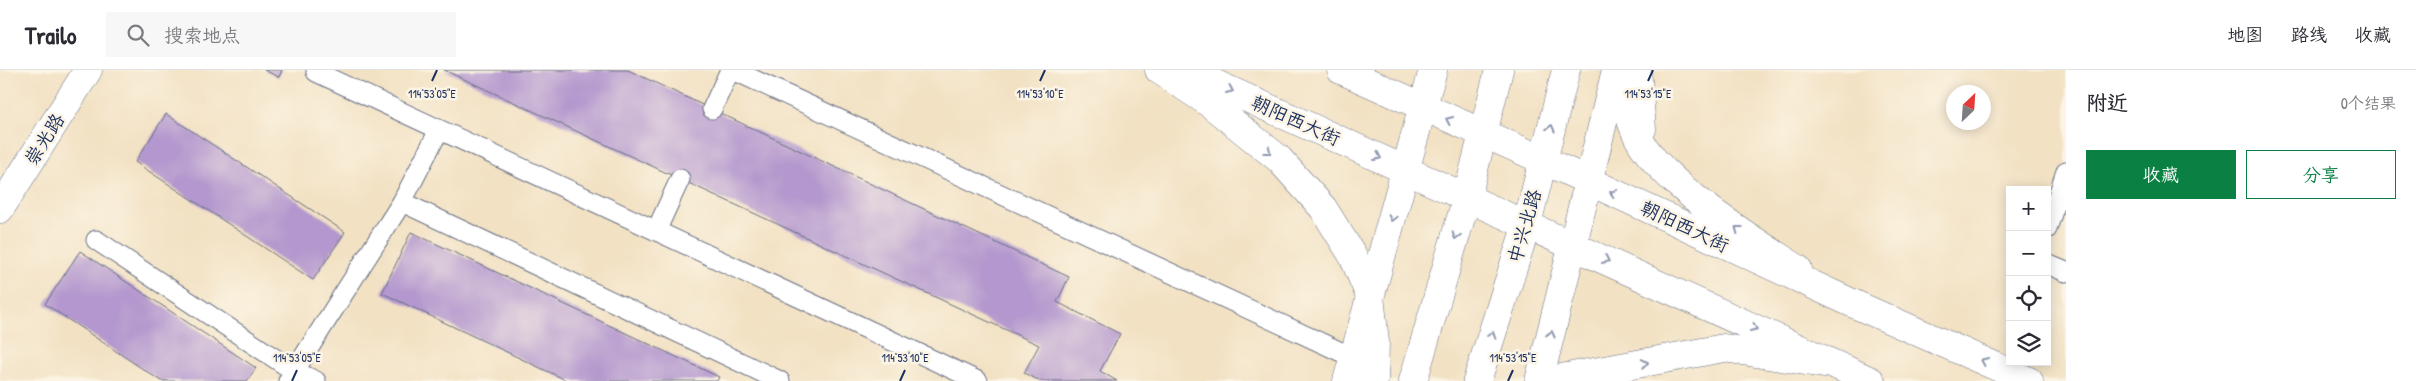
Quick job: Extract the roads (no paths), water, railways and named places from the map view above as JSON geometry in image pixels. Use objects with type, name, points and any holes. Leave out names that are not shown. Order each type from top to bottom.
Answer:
[{"type":"main road","name":"崇光路","points":[[0,209],[88,70]]},
{"type":"main road","points":[[1159,70],[1209,103],[1279,159],[1323,208],[1353,256],[1370,296],[1375,342],[1374,381]]},
{"type":"main road","name":"朝阳西大街","points":[[1186,70],[1573,244],[1871,381]]},
{"type":"main road","name":"朝阳西大街","points":[[1341,70],[1482,135],[1542,160],[1852,303],[2029,381]]},
{"type":"main road","points":[[1351,369],[1433,70]]},
{"type":"main road","points":[[1413,381],[1467,197],[1499,70]]},
{"type":"main road","name":"中兴北路","points":[[1477,381],[1527,224],[1566,70]]},
{"type":"main road","points":[[1617,70],[1639,139],[1675,181],[1747,236],[1852,303]]},
{"type":"main road","points":[[1539,381],[1617,70]]},
{"type":"main road","points":[[1637,70],[1642,130],[1647,150]]},
{"type":"main road","points":[[1545,381],[1724,348],[1840,367]]},
{"type":"lane","points":[[712,109],[732,70],[1351,369]]},
{"type":"lane","points":[[316,72],[978,381]]},
{"type":"lane","points":[[291,376],[402,202],[439,130]]},
{"type":"lane","points":[[2051,217],[2066,171]]},
{"type":"lane","points":[[656,231],[680,179]]},
{"type":"lane","points":[[402,202],[760,376],[780,381]]},
{"type":"lane","points":[[96,240],[291,376],[316,381]]},
{"type":"lane","points":[[2051,266],[2066,272]]}]
